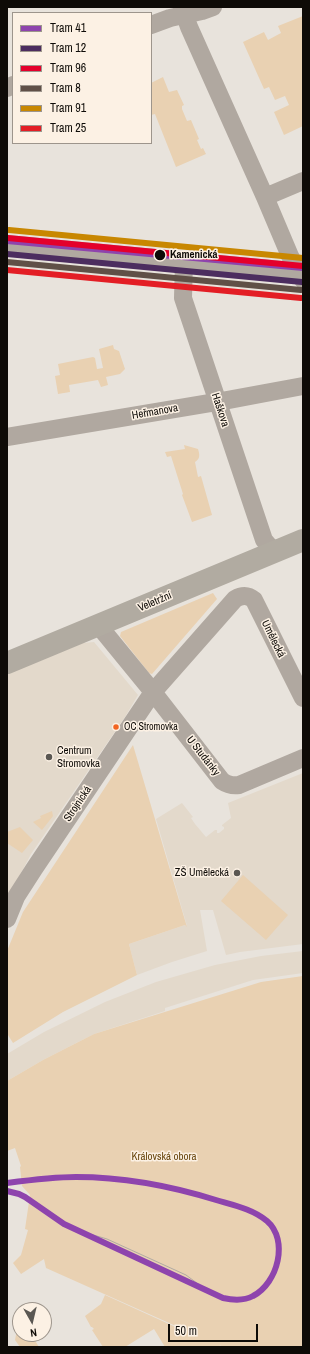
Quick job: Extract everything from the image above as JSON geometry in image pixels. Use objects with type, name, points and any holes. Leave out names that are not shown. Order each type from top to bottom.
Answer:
[{"type":"main road","name":"Veletržní","points":[[7,663],[303,540]]},
{"type":"street","points":[[152,25],[183,11],[202,11],[213,7]]},
{"type":"street","points":[[183,11],[290,256],[302,274]]},
{"type":"street","points":[[265,197],[303,181]]},
{"type":"street","points":[[7,244],[184,260],[302,274]]},
{"type":"street","name":"Haškova","points":[[184,260],[183,298],[217,402],[264,540],[270,547],[279,550]]},
{"type":"street","name":"Heřmanova","points":[[7,437],[303,386]]},
{"type":"street","name":"Umělecká","points":[[233,601],[243,596],[247,596],[254,600],[303,698]]},
{"type":"street","name":"Strojnická","points":[[7,918],[16,897],[153,692],[233,601]]},
{"type":"street","name":"U Studánky","points":[[99,626],[153,692],[222,781],[226,784],[239,785],[303,758]]},
{"type":"shaded area","name":"Centrum Stromovka","points":[[94,642],[138,695],[125,717],[31,854],[7,900],[7,674],[83,643]]},
{"type":"shaded area","name":"ZŠ Umělecká","points":[[303,773],[303,944],[226,955],[213,910],[200,910],[207,951],[137,975],[129,944],[185,925],[187,926],[156,819],[182,803],[193,817],[191,818],[195,824],[206,837],[215,830],[219,833],[224,829],[222,825],[231,818],[228,803]]},
{"type":"shaded area","points":[[303,951],[303,973],[253,980],[165,1008],[165,1011],[94,1034],[43,1060],[7,1081],[7,1054],[44,1032],[105,1002],[156,982],[215,965],[261,956]]},
{"type":"green space","points":[[303,16],[303,126],[284,135],[274,112],[289,105],[285,96],[275,100],[269,87],[264,89],[243,42],[264,32],[268,40],[281,33],[278,26]]},
{"type":"green space","points":[[163,77],[169,92],[177,90],[184,105],[182,106],[182,109],[187,121],[191,120],[199,139],[197,140],[201,149],[203,148],[206,154],[176,167],[155,114],[152,115],[152,82]]},
{"type":"green space","points":[[113,345],[114,349],[119,351],[125,369],[120,374],[106,377],[108,385],[101,387],[98,380],[69,385],[70,392],[58,394],[55,376],[60,375],[58,364],[93,357],[95,358],[97,369],[103,368],[99,349]]},
{"type":"green space","points":[[184,445],[198,449],[199,457],[195,462],[198,477],[201,476],[212,515],[192,522],[182,495],[183,494],[171,456],[167,457],[165,452],[185,449]]},
{"type":"green space","points":[[213,593],[217,599],[152,674],[149,673],[120,636],[121,632]]},
{"type":"green space","points":[[133,745],[187,927],[185,925],[129,944],[137,975],[63,1012],[13,1043],[7,1035],[7,951],[23,912]]},
{"type":"green space","points":[[52,811],[53,816],[42,830],[33,822],[41,818],[40,816]]},
{"type":"green space","points":[[20,827],[33,840],[22,853],[7,843],[7,832]]},
{"type":"green space","points":[[243,875],[288,915],[266,940],[221,901]]},
{"type":"green space","name":"Královská obora","points":[[303,976],[303,1347],[224,1347],[219,1345],[222,1347],[165,1347],[154,1329],[125,1347],[103,1347],[92,1330],[94,1329],[91,1327],[85,1316],[101,1304],[105,1295],[187,1331],[46,1268],[44,1259],[21,1274],[13,1263],[21,1255],[28,1230],[25,1229],[30,1195],[22,1186],[21,1166],[15,1148],[7,1151],[7,1081],[43,1060],[94,1034],[261,982]]},
{"type":"green space","points":[[16,1342],[36,1342],[39,1347],[20,1347]]},
{"type":"tram line","name":"91","points":[[9,230],[303,258]]},
{"type":"tram line","name":"96","points":[[8,238],[303,266]]},
{"type":"tram line","name":"41","points":[[7,241],[303,268]]},
{"type":"tram line","name":"12","points":[[7,254],[302,282]]},
{"type":"tram line","name":"8","points":[[7,262],[301,290]]},
{"type":"tram line","name":"25","points":[[7,270],[301,298]]},
{"type":"tram line","name":"41","points":[[7,1183],[59,1178],[94,1177],[147,1183],[199,1195],[243,1208],[256,1213],[267,1221],[274,1229],[278,1239],[278,1261],[274,1272],[262,1290],[246,1299],[238,1300],[223,1298],[64,1224],[25,1197],[7,1191]]},
{"type":"tram line","points":[[73,1229],[107,1239],[186,1275],[209,1292]]},
{"type":"place","name":"Kamenická","points":[[160,255]]},
{"type":"place","name":"OC Stromovka","points":[[116,727]]},
{"type":"place","name":"Centrum Stromovka","points":[[49,757]]},
{"type":"place","name":"ZŠ Umělecká","points":[[237,873]]}]
